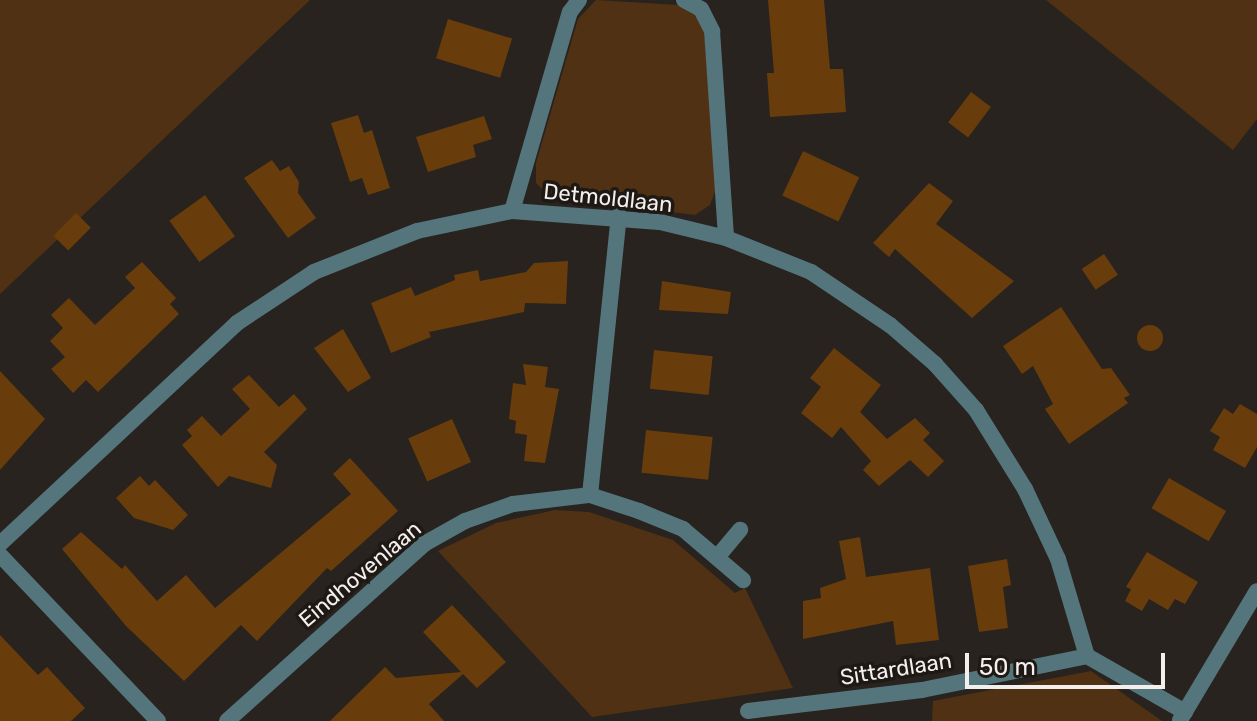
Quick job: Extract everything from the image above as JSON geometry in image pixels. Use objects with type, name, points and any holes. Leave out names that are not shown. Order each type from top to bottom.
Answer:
[{"type":"street","points":[[512,211],[570,12],[579,0]]},
{"type":"street","points":[[684,0],[701,9],[712,31],[726,238]]},
{"type":"street","name":"Detmoldlaan","points":[[0,544],[237,323],[301,281],[417,231],[512,211],[619,216],[726,238],[811,272],[890,325],[976,410],[1025,489],[1058,559],[1087,656]]},
{"type":"street","points":[[590,495],[619,216]]},
{"type":"street","name":"Eindhovenlaan","points":[[227,721],[424,544],[465,521],[513,504],[590,495],[683,529],[719,555],[743,580]]},
{"type":"street","points":[[719,555],[740,530]]},
{"type":"street","points":[[0,555],[158,721]]},
{"type":"street","points":[[1087,656],[1182,717],[1257,591]]},
{"type":"street","name":"Sittardlaan","points":[[748,711],[804,712],[1087,656]]},
{"type":"shaded area","points":[[0,0],[310,0],[0,294]]},
{"type":"shaded area","points":[[596,0],[679,5],[694,13],[704,29],[716,189],[710,205],[695,215],[550,197],[536,183],[536,163],[578,19]]},
{"type":"shaded area","points":[[1046,0],[1257,0],[1257,119],[1233,150]]},
{"type":"shaded area","points":[[555,510],[589,512],[673,540],[735,593],[745,588],[793,688],[592,717],[438,551],[496,523]]},
{"type":"shaded area","points":[[1091,671],[1162,721],[932,721],[933,701]]},
{"type":"building","points":[[768,0],[824,0],[830,69],[843,69],[846,112],[770,117],[767,73],[774,73]]},
{"type":"building","points":[[448,19],[512,39],[500,78],[436,58]]},
{"type":"building","points":[[971,92],[991,107],[968,137],[948,122]]},
{"type":"building","points":[[358,115],[364,133],[372,130],[390,188],[368,195],[362,178],[350,182],[331,123]]},
{"type":"building","points":[[484,116],[492,139],[473,145],[476,157],[428,172],[416,137]]},
{"type":"building","points":[[803,151],[859,177],[838,222],[782,195]]},
{"type":"building","points":[[272,160],[280,171],[289,166],[299,182],[298,193],[316,218],[288,238],[244,178]]},
{"type":"building","points":[[929,183],[953,201],[936,224],[1014,281],[972,318],[895,249],[889,257],[873,243]]},
{"type":"building","points":[[205,195],[235,236],[199,262],[169,221]]},
{"type":"building","points":[[76,213],[91,228],[68,250],[53,236]]},
{"type":"building","points":[[1104,254],[1118,275],[1096,290],[1082,269]]},
{"type":"building","points":[[568,261],[566,304],[525,303],[524,312],[429,332],[431,337],[391,353],[371,303],[411,287],[415,296],[455,280],[454,275],[478,270],[480,281],[526,272],[534,263]]},
{"type":"building","points":[[142,262],[176,298],[170,304],[179,314],[98,392],[86,380],[73,393],[51,369],[65,357],[50,341],[63,328],[51,315],[69,298],[95,325],[135,288],[125,277]]},
{"type":"building","points":[[662,281],[731,292],[728,314],[659,310]]},
{"type":"building","points":[[1061,307],[1102,369],[1111,368],[1130,395],[1124,398],[1128,403],[1069,444],[1045,409],[1053,404],[1033,366],[1022,374],[1003,346]]},
{"type":"building","points":[[1150,325],[1159,329],[1163,338],[1159,347],[1150,351],[1141,347],[1137,338],[1141,329]]},
{"type":"building","points":[[343,329],[371,378],[348,392],[314,348]]},
{"type":"building","points":[[834,348],[881,385],[860,412],[887,439],[915,418],[930,433],[923,440],[944,461],[928,477],[910,460],[879,486],[863,470],[871,461],[841,427],[832,438],[801,413],[821,387],[810,378]]},
{"type":"building","points":[[654,350],[713,356],[709,395],[650,389]]},
{"type":"building","points":[[523,364],[548,367],[545,387],[559,389],[545,463],[524,461],[527,435],[515,433],[516,421],[509,419],[513,383],[526,385]]},
{"type":"building","points":[[0,371],[45,419],[0,470]]},
{"type":"building","points":[[249,375],[279,407],[294,394],[307,409],[264,452],[277,465],[271,488],[229,476],[218,487],[182,445],[192,436],[187,430],[202,416],[221,436],[250,409],[232,389]]},
{"type":"building","points":[[1240,404],[1257,414],[1257,447],[1245,468],[1213,450],[1220,437],[1210,431],[1224,408],[1233,414]]},
{"type":"building","points":[[452,419],[471,462],[427,481],[408,439]]},
{"type":"building","points":[[646,430],[713,437],[708,480],[642,473]]},
{"type":"building","points":[[350,458],[398,511],[331,571],[327,568],[257,641],[241,625],[184,681],[126,626],[62,549],[81,532],[122,569],[125,565],[157,601],[186,575],[215,608],[351,494],[333,474]]},
{"type":"building","points":[[140,476],[149,486],[155,480],[188,515],[173,530],[134,518],[116,498]]},
{"type":"building","points":[[1169,478],[1226,511],[1209,541],[1152,508]]},
{"type":"building","points":[[860,537],[866,577],[930,568],[939,640],[896,645],[893,621],[803,639],[803,601],[821,598],[820,588],[846,579],[839,541]]},
{"type":"building","points":[[1147,552],[1198,582],[1185,604],[1175,599],[1168,610],[1149,599],[1142,611],[1125,601],[1131,589],[1126,587]]},
{"type":"building","points":[[1007,559],[1011,585],[1003,587],[1008,628],[979,632],[968,566]]},
{"type":"building","points":[[452,605],[506,662],[477,688],[463,674],[429,704],[444,721],[330,721],[385,667],[396,678],[461,672],[423,632]]},
{"type":"building","points":[[0,635],[38,675],[47,667],[85,708],[71,721],[0,721]]}]
